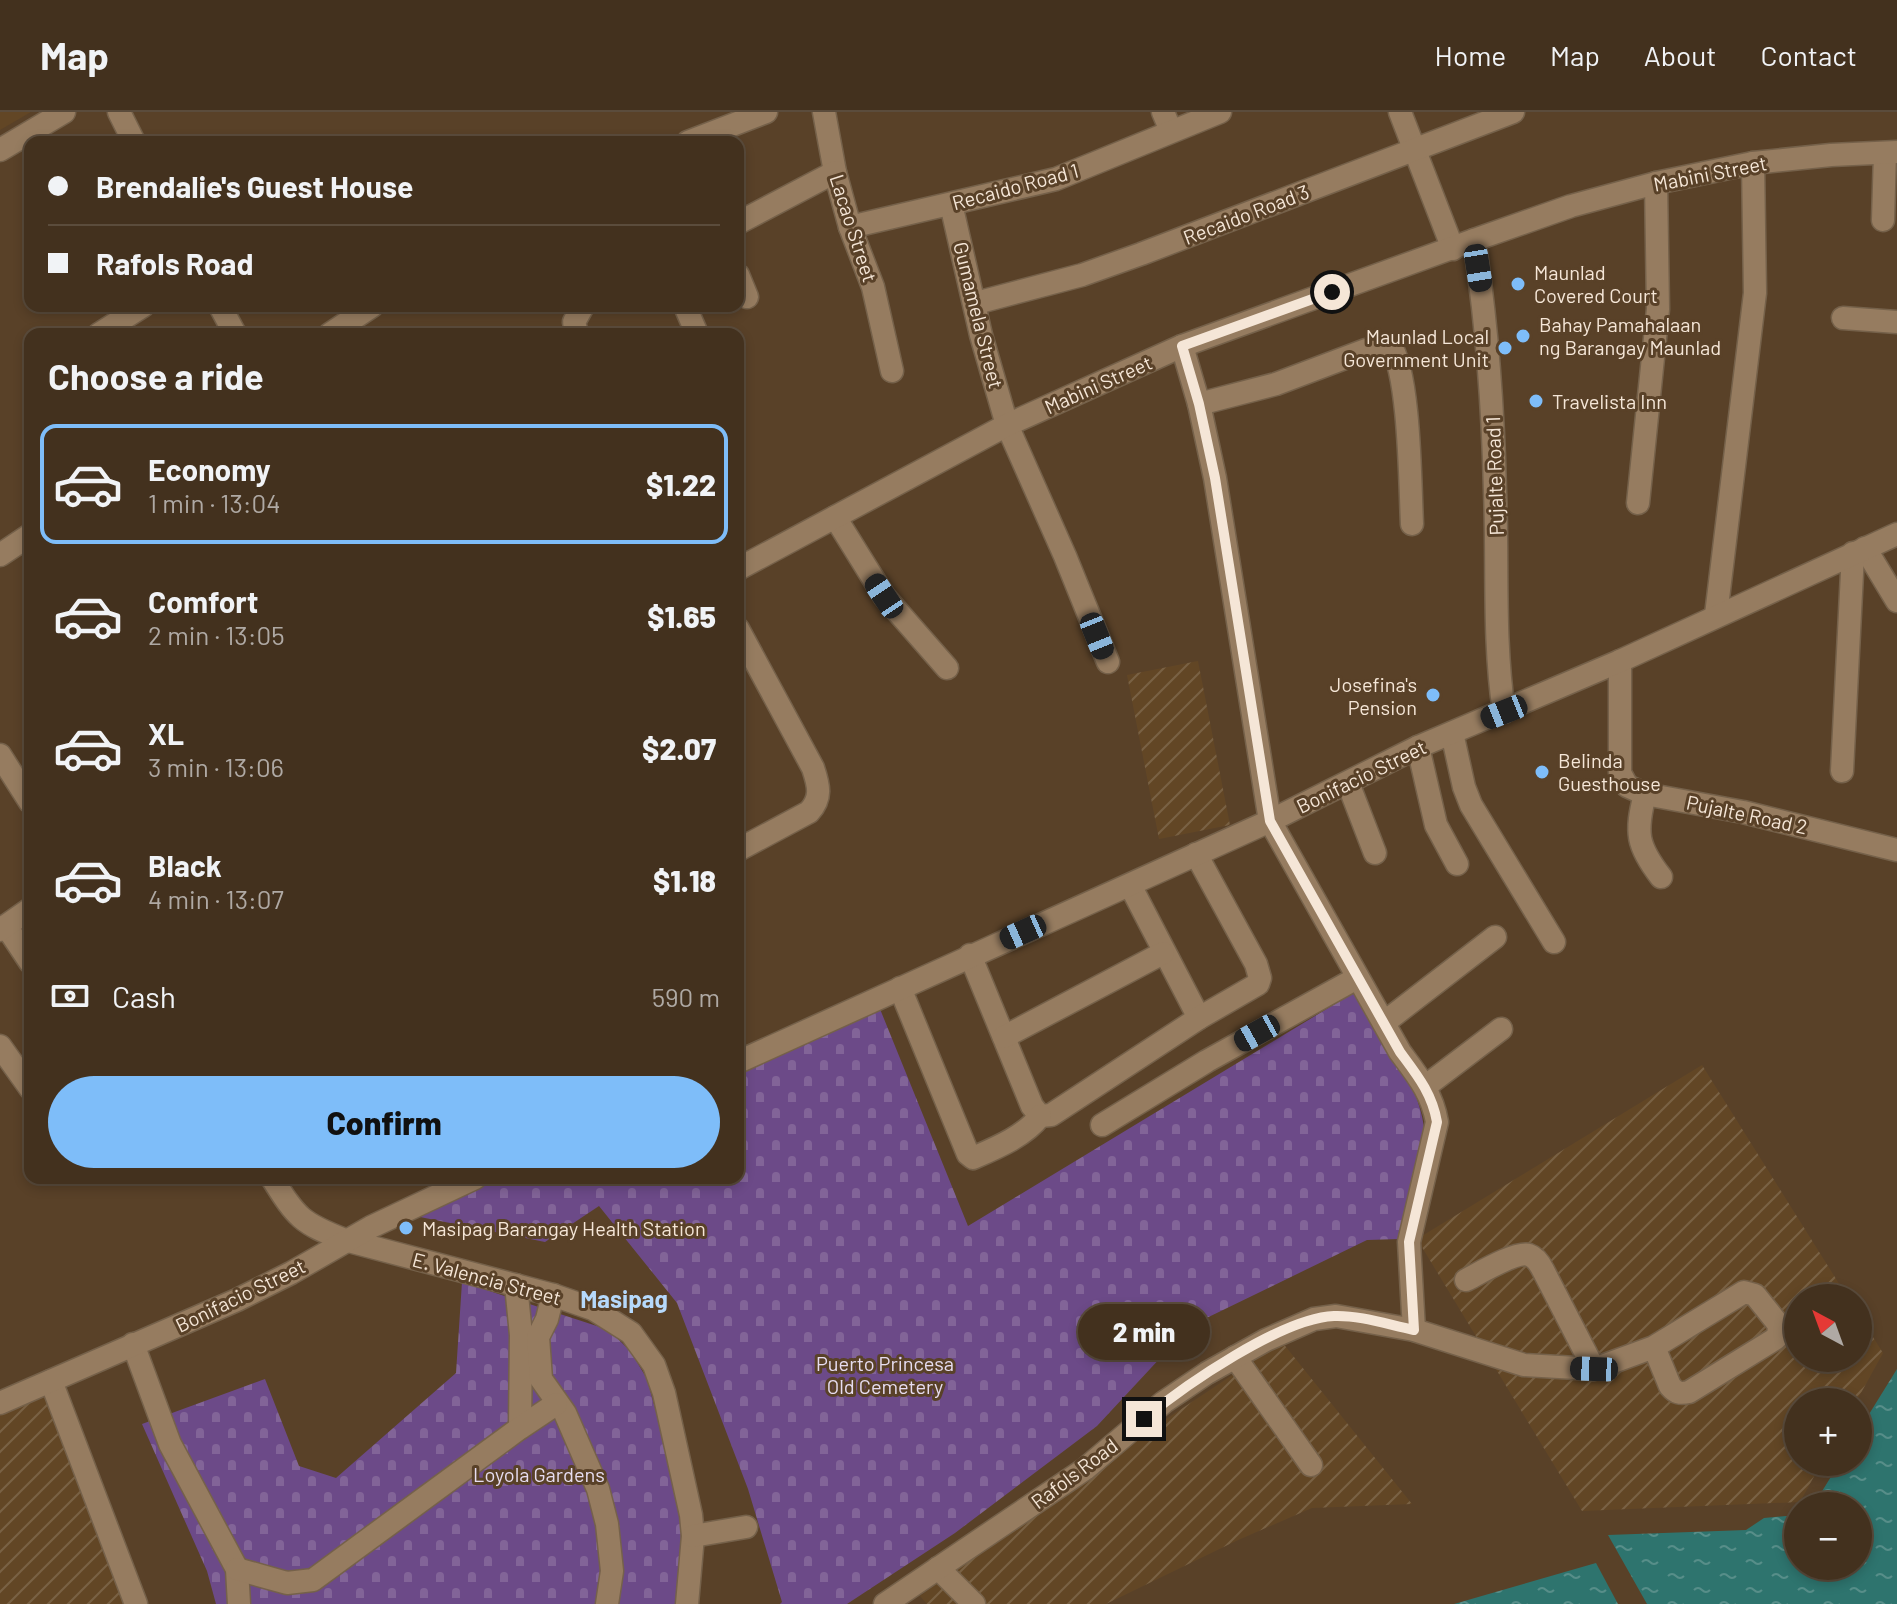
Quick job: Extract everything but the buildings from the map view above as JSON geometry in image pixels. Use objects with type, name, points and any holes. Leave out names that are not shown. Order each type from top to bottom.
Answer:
[{"type":"street","points":[[0,150],[64,112]]},
{"type":"street","points":[[119,112],[131,136]]},
{"type":"street","points":[[704,136],[766,112]]},
{"type":"street","name":"Lacao Street","points":[[824,112],[835,172],[850,227],[873,287],[892,371]]},
{"type":"street","name":"Recaido Road 1","points":[[850,227],[1056,179],[1167,122],[1220,112]]},
{"type":"street","name":"Pujalte Road 1","points":[[1400,112],[1413,149],[1463,244],[1487,333],[1495,488],[1499,678],[1504,712]]},
{"type":"street","name":"Recaido Road 3","points":[[976,303],[1082,275],[1513,112]]},
{"type":"street","points":[[1883,220],[1891,152]]},
{"type":"street","name":"Mabini Street","points":[[744,566],[1007,425],[1182,346],[1463,244],[1571,206],[1656,183],[1753,163],[1891,152]]},
{"type":"street","points":[[1716,615],[1755,293],[1753,163]]},
{"type":"street","points":[[744,220],[835,172]]},
{"type":"street","points":[[1638,503],[1658,309],[1656,183]]},
{"type":"street","name":"Gumamela Street","points":[[951,204],[981,335],[1007,425],[1108,662]]},
{"type":"street","points":[[744,290],[747,297]]},
{"type":"street","points":[[108,328],[134,312]]},
{"type":"street","points":[[339,328],[363,312]]},
{"type":"street","points":[[1843,318],[1897,322]]},
{"type":"street","points":[[1199,404],[1276,384],[1366,350],[1390,345],[1397,359],[1406,418],[1412,524]]},
{"type":"street","points":[[1182,346],[1199,404],[1215,478],[1270,821],[1400,1052],[1426,1086],[1437,1122],[1409,1242],[1414,1330]]},
{"type":"street","points":[[835,517],[884,596],[947,668]]},
{"type":"street","name":"Bonifacio Street","points":[[744,1059],[1270,821],[1418,747],[1620,661],[1897,534]]},
{"type":"street","points":[[0,555],[24,539]]},
{"type":"street","points":[[1859,550],[1897,601]]},
{"type":"street","points":[[1842,771],[1859,550]]},
{"type":"street","points":[[744,640],[813,768],[819,791],[817,803],[809,812],[744,847]]},
{"type":"street","points":[[1620,661],[1620,773],[1627,786],[1645,794],[1639,843],[1644,856],[1661,877]]},
{"type":"street","points":[[1452,733],[1471,805],[1554,942]]},
{"type":"street","points":[[1418,747],[1436,825],[1457,864]]},
{"type":"street","points":[[0,755],[24,793]]},
{"type":"street","points":[[1348,783],[1375,853]]},
{"type":"street","name":"Pujalte Road 2","points":[[1645,794],[1743,812],[1897,850]]},
{"type":"street","points":[[900,988],[968,1154],[973,1158],[987,1152],[1032,1127],[1040,1116],[1055,1113],[1199,1018],[1258,984],[1260,978],[1256,964],[1196,854]]},
{"type":"street","points":[[1130,885],[1199,1018]]},
{"type":"street","points":[[24,913],[3,928],[24,954]]},
{"type":"street","points":[[1385,1022],[1495,937]]},
{"type":"street","points":[[1004,1037],[1163,953]]},
{"type":"street","points":[[970,955],[1032,1106],[1040,1116]]},
{"type":"street","points":[[1102,1125],[1207,1061],[1357,978]]},
{"type":"street","points":[[1426,1086],[1501,1029]]},
{"type":"street","points":[[0,1046],[24,1080]]},
{"type":"street","name":"E. Valencia Street","points":[[276,1184],[293,1212],[314,1229],[553,1295],[593,1309],[631,1333],[654,1365],[664,1393],[693,1536],[687,1604]]},
{"type":"street","name":"Bonifacio Street","points":[[0,1403],[237,1300],[291,1273],[345,1240],[462,1184]]},
{"type":"street","points":[[1466,1280],[1511,1258],[1522,1255],[1533,1257],[1543,1270],[1594,1369],[1654,1347],[1744,1292],[1755,1295],[1779,1325],[1775,1339],[1683,1393],[1674,1391],[1670,1386],[1654,1347]]},
{"type":"street","points":[[516,1285],[541,1379],[565,1413],[598,1489],[607,1524],[612,1571],[607,1604]]},
{"type":"street","points":[[520,1428],[530,1336],[547,1319],[553,1295]]},
{"type":"street","name":"Rafols Road","points":[[885,1604],[1085,1469],[1164,1402],[1235,1357],[1314,1319],[1336,1316],[1414,1330],[1524,1365],[1594,1369]]},
{"type":"street","points":[[133,1344],[170,1444],[237,1569],[239,1604]]},
{"type":"street","points":[[1235,1357],[1311,1465]]},
{"type":"street","points":[[51,1381],[136,1604]]},
{"type":"street","points":[[237,1569],[287,1583],[313,1580],[556,1404]]},
{"type":"street","points":[[693,1536],[746,1527]]},
{"type":"street","points":[[938,1568],[974,1604]]},
{"type":"shaded area","points":[[0,112],[31,112],[0,130]]},
{"type":"shaded area","points":[[1198,661],[1230,825],[1159,839],[1127,675]]},
{"type":"shaded area","points":[[1702,1065],[1839,1284],[1784,1284],[1784,1372],[1872,1372],[1872,1335],[1883,1353],[1864,1388],[1784,1388],[1784,1476],[1814,1476],[1806,1492],[1784,1492],[1784,1503],[1582,1511],[1417,1239]]},
{"type":"shaded area","points":[[1282,1342],[1412,1504],[1312,1508],[1106,1604],[927,1604],[920,1596],[1145,1433]]},
{"type":"shaded area","points":[[46,1392],[124,1604],[0,1604],[0,1413]]},
{"type":"green space","name":"Puerto Princesa Old Cemetery","points":[[1358,990],[1404,1069],[1421,1112],[1425,1134],[1424,1155],[1400,1239],[1367,1240],[1190,1326],[1097,1426],[955,1533],[847,1604],[780,1604],[782,1602],[748,1489],[677,1303],[599,1206],[545,1242],[415,1216],[487,1184],[744,1184],[744,1069],[880,1009],[968,1226]]},
{"type":"green space","name":"Loyola Gardens","points":[[462,1282],[609,1330],[631,1352],[647,1379],[678,1492],[683,1542],[676,1604],[216,1604],[207,1571],[142,1424],[265,1379],[299,1466],[336,1478],[456,1373]]},
{"type":"water","points":[[1897,1369],[1897,1604],[1647,1604],[1608,1535],[1746,1530],[1764,1518],[1784,1516],[1784,1580],[1872,1580],[1872,1492],[1822,1492],[1831,1476],[1872,1476],[1872,1409]]},
{"type":"water","points":[[1596,1563],[1618,1604],[1454,1604]]},
{"type":"place","name":"Maunlad Covered Court","points":[[1518,284]]},
{"type":"place","name":"Bahay Pamahalaan ng Barangay Maunlad","points":[[1523,336]]},
{"type":"place","name":"Maunlad Local Government Unit","points":[[1505,348]]},
{"type":"place","name":"Travelista Inn","points":[[1536,401]]},
{"type":"place","name":"Josefina's Pension","points":[[1433,695]]},
{"type":"place","name":"Belinda Guesthouse","points":[[1542,772]]},
{"type":"place","name":"Masipag Barangay Health Station","points":[[406,1228]]},
{"type":"district","name":"Masipag","points":[[624,1298]]},
{"type":"route","points":[[1144,1419],[1207,1373],[1266,1340],[1314,1319],[1336,1316],[1414,1330],[1409,1242],[1437,1122],[1435,1110],[1426,1086],[1400,1052],[1270,821],[1215,478],[1199,404],[1182,346],[1332,292]]}]
